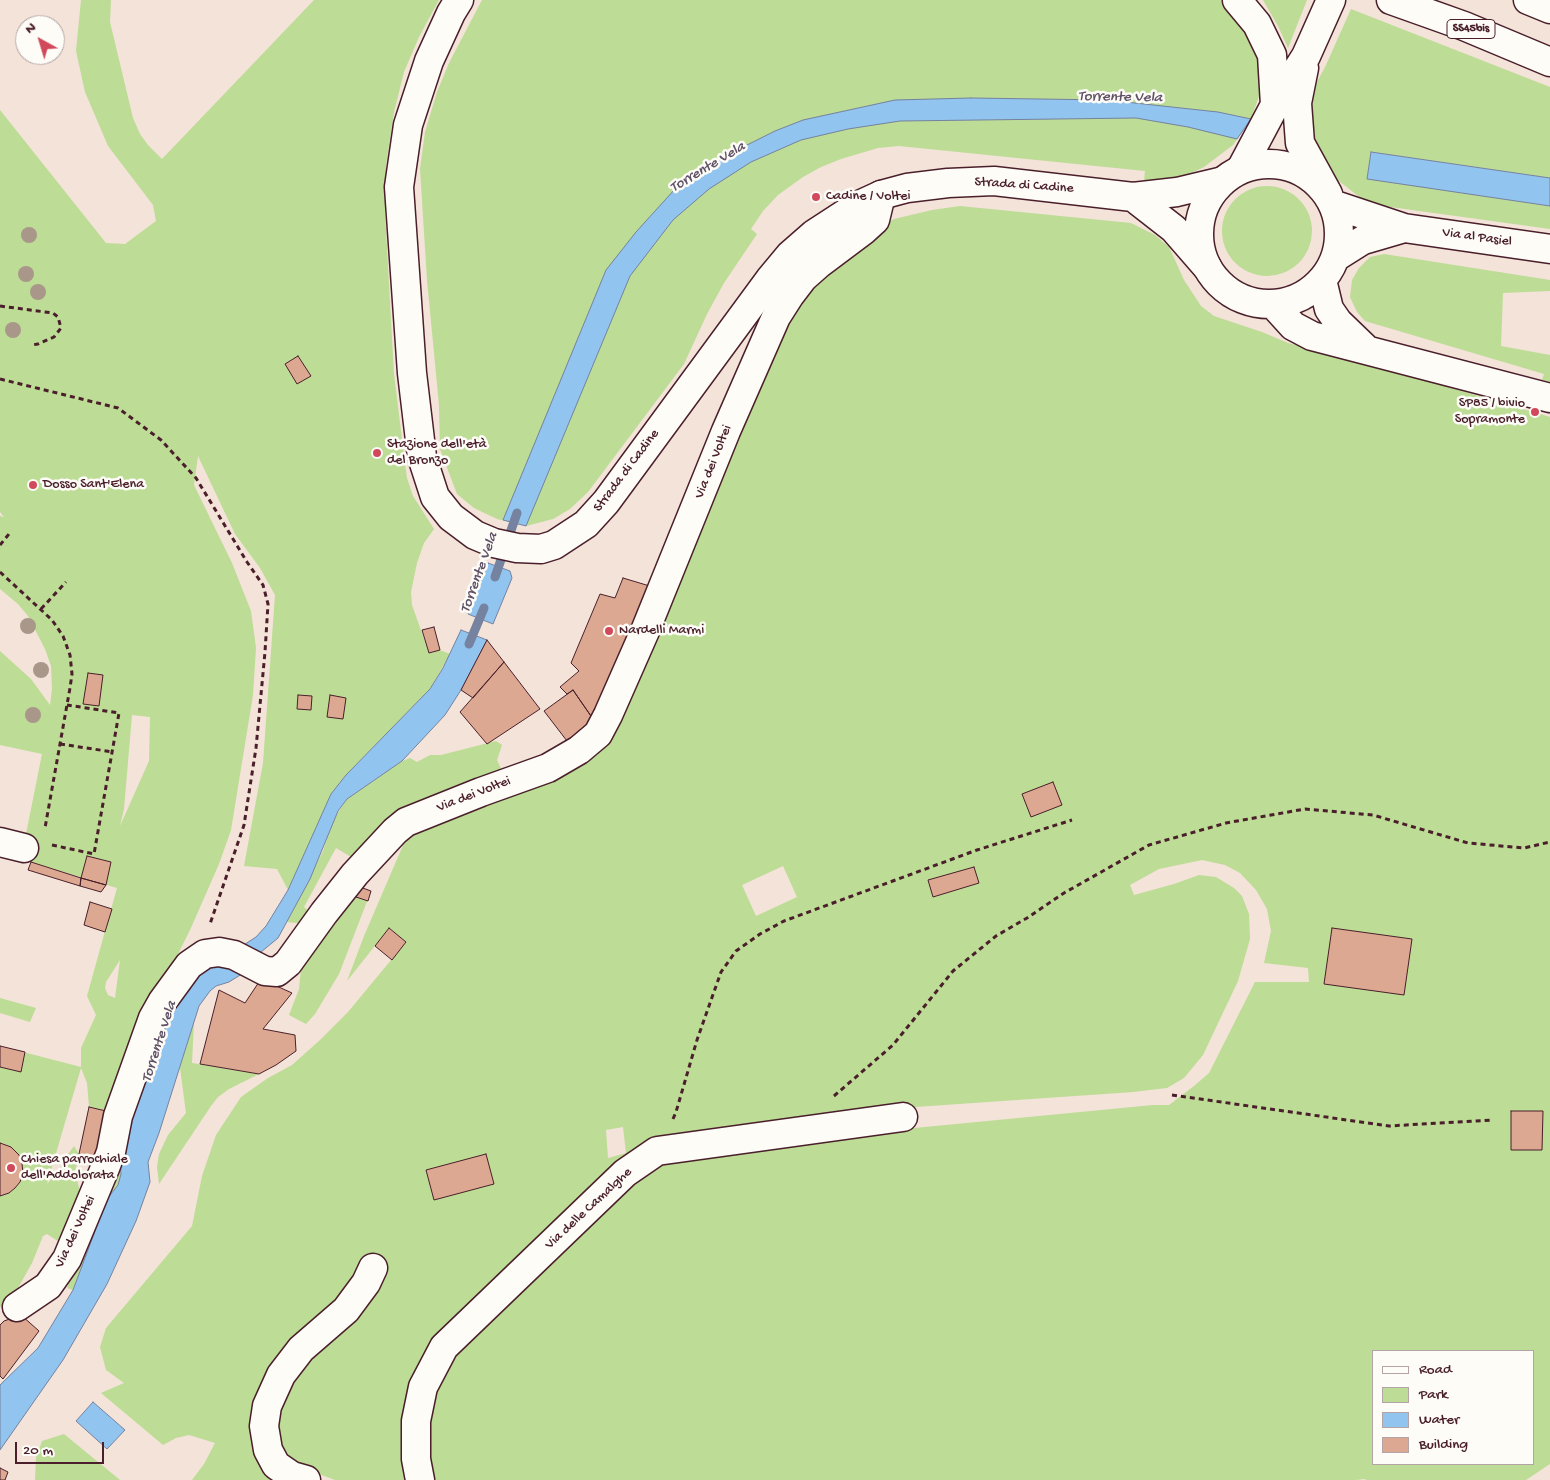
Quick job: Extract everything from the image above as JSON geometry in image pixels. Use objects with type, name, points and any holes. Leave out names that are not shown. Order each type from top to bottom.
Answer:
[{"type":"main road","name":"Strada di Cadine","points":[[459,0],[451,12],[426,70],[408,125],[399,187],[412,373],[422,457],[435,498],[451,517],[475,536],[506,545],[541,549],[554,545],[586,524],[606,502],[770,279],[790,255],[814,234],[857,206],[881,195],[907,188],[948,183],[994,181],[1133,197],[1177,192],[1232,175]]},
{"type":"main road","points":[[1237,0],[1257,24],[1272,55],[1275,104]]},
{"type":"main road","points":[[1207,267],[1201,251],[1199,233],[1202,213],[1210,196],[1232,175],[1306,56],[1331,0]]},
{"type":"main road","name":"SS45bis","points":[[1391,0],[1464,26],[1550,62]]},
{"type":"main road","points":[[1528,0],[1550,9]]},
{"type":"main road","points":[[1133,197],[1174,229],[1207,267],[1215,280],[1239,298],[1251,302],[1273,304],[1290,301],[1308,292],[1329,269],[1340,241],[1339,213],[1300,144],[1298,103],[1306,56]]},
{"type":"main road","points":[[1232,175],[1260,163],[1280,164],[1300,170],[1316,181],[1331,199]]},
{"type":"main road","name":"Via dei Voltei","points":[[18,1307],[48,1286],[67,1259],[105,1168],[118,1116],[153,1018],[162,1002],[189,965],[205,954],[219,952],[242,959],[271,972],[277,972],[288,963],[355,874],[396,830],[406,822],[480,792],[548,768],[579,750],[598,734],[645,631],[726,431],[776,317],[790,294],[804,278],[875,220],[881,195]]},
{"type":"main road","name":"Via al Pasiel","points":[[1331,199],[1404,228],[1550,249]]},
{"type":"main road","name":"Via al Pasiel","points":[[1329,269],[1363,240],[1404,228]]},
{"type":"main road","points":[[1329,269],[1330,309],[1338,322],[1368,350]]},
{"type":"main road","points":[[1273,304],[1293,326],[1312,336],[1550,398]]},
{"type":"main road","name":"Via delle Camalghe","points":[[420,1480],[416,1460],[416,1421],[423,1387],[444,1347],[625,1173],[656,1151],[903,1117]]},
{"type":"main road","points":[[306,1480],[292,1476],[276,1465],[268,1450],[264,1426],[267,1406],[281,1375],[301,1348],[346,1310],[366,1283],[373,1268]]},
{"type":"path","points":[[0,306],[53,313],[58,317],[61,328],[54,337],[32,345]]},
{"type":"path","points":[[0,379],[118,408],[161,440],[196,478],[262,585],[268,604],[256,748],[244,825],[209,927]]},
{"type":"path","points":[[0,545],[9,534]]},
{"type":"path","points":[[0,572],[52,620],[63,636],[70,655],[72,674],[60,744],[22,842]]},
{"type":"path","points":[[41,609],[66,582]]},
{"type":"path","points":[[51,845],[94,854],[120,713],[67,705]]},
{"type":"path","points":[[60,744],[113,752]]},
{"type":"path","points":[[832,1098],[893,1045],[953,971],[996,936],[1064,893],[1149,845],[1226,823],[1305,809],[1373,815],[1468,843],[1524,848],[1550,842]]},
{"type":"path","points":[[656,1151],[676,1112],[697,1040],[722,972],[736,952],[760,934],[784,921],[977,850],[1072,820]]},
{"type":"path","points":[[1172,1095],[1389,1126],[1492,1120]]},
{"type":"green space","points":[[81,0],[111,0],[110,22],[133,118],[140,134],[162,159],[314,0],[439,0],[419,37],[404,72],[394,112],[386,165],[385,212],[394,374],[407,478],[413,496],[434,529],[424,543],[417,563],[411,592],[412,605],[429,653],[440,650],[450,654],[430,689],[346,775],[331,794],[288,890],[277,869],[244,866],[263,763],[275,595],[260,568],[235,534],[198,456],[194,485],[232,563],[251,611],[256,648],[253,695],[231,830],[219,864],[190,930],[144,1022],[106,1111],[89,1107],[87,1083],[81,1068],[47,1184],[74,1146],[79,1154],[75,1172],[79,1188],[79,1199],[61,1243],[47,1234],[43,1236],[32,1263],[18,1288],[7,1302],[0,1307],[0,1196],[9,1193],[15,1188],[20,1182],[23,1173],[19,1155],[11,1147],[0,1143],[0,1046],[81,1067],[81,1048],[96,1015],[87,996],[117,888],[21,859],[42,754],[0,745],[0,651],[31,679],[50,705],[52,689],[51,666],[45,649],[28,616],[18,604],[0,589],[0,516],[4,517],[0,512],[0,110],[106,243],[125,244],[156,221],[153,205],[108,146],[85,92],[76,51]],"holes":[[[132,715],[150,717],[149,761],[120,826],[124,809]],[[120,960],[115,998],[108,995],[105,988],[106,982]]]},
{"type":"green space","points":[[482,0],[1221,0],[1232,7],[1259,54],[1261,83],[1259,96],[1251,119],[1233,145],[1204,167],[1179,179],[1160,182],[1144,181],[1145,171],[899,146],[878,148],[841,159],[803,177],[778,195],[763,211],[751,229],[757,234],[724,283],[707,314],[684,364],[588,492],[570,509],[553,519],[526,526],[497,519],[474,508],[457,494],[440,449],[439,405],[427,280],[420,169],[425,132],[437,92],[449,63]]},
{"type":"green space","points":[[1263,0],[1307,0],[1288,48],[1278,26]]},
{"type":"green space","points":[[1351,9],[1550,87],[1550,178],[1371,152],[1367,178],[1550,206],[1550,229],[1383,206],[1362,199],[1335,178],[1325,165],[1317,148],[1313,135],[1311,109],[1317,82]]},
{"type":"green space","points":[[1258,186],[1276,186],[1292,193],[1305,206],[1312,222],[1312,240],[1305,256],[1292,269],[1276,276],[1258,276],[1242,269],[1229,256],[1222,240],[1222,222],[1229,206],[1242,193]]},
{"type":"green space","points":[[960,206],[1131,223],[1155,235],[1169,247],[1184,280],[1201,306],[1214,316],[1288,343],[1360,361],[1550,417],[1550,1464],[1526,1480],[429,1480],[427,1404],[446,1361],[570,1235],[661,1161],[873,1132],[1169,1105],[1194,1086],[1209,1073],[1255,982],[1309,982],[1308,968],[1264,963],[1271,931],[1267,909],[1256,890],[1240,873],[1225,865],[1202,860],[1159,869],[1130,885],[1134,895],[1199,875],[1216,877],[1234,888],[1242,896],[1249,914],[1250,939],[1238,981],[1203,1055],[1184,1078],[1167,1088],[901,1108],[765,1121],[647,1142],[425,1359],[413,1480],[335,1480],[298,1466],[283,1480],[192,1480],[204,1464],[215,1443],[189,1435],[176,1438],[163,1445],[101,1393],[124,1383],[106,1370],[100,1347],[106,1328],[192,1226],[202,1176],[216,1135],[241,1097],[268,1078],[292,1065],[320,1040],[348,1012],[406,942],[389,928],[347,981],[407,836],[588,753],[787,311],[875,229],[894,219]],"holes":[[[783,866],[797,897],[756,916],[742,885]],[[623,1127],[626,1153],[608,1158],[606,1130]]]},
{"type":"green space","points":[[1384,254],[1550,280],[1550,291],[1503,293],[1501,346],[1550,355],[1550,382],[1542,380],[1544,374],[1365,321],[1357,312],[1350,297],[1352,280],[1359,268],[1370,257]]},
{"type":"green space","points":[[496,741],[502,745],[497,760],[503,773],[356,860],[336,848],[304,907],[313,915],[306,924],[287,922],[323,851],[332,822],[347,799],[402,761],[410,758],[417,762],[430,755],[441,755]]},
{"type":"green space","points":[[356,886],[371,891],[339,974],[315,1014],[306,1024],[289,1015],[299,989],[301,969]]},
{"type":"green space","points":[[0,998],[36,1008],[30,1022],[0,1013]]},
{"type":"green space","points":[[194,1021],[192,1063],[259,1074],[229,1089],[218,1097],[159,1184],[157,1167],[159,1154],[168,1135],[186,1113],[180,1068]]},
{"type":"green space","points":[[120,1162],[121,1174],[118,1185],[107,1199],[73,1290],[67,1288],[103,1192]]},
{"type":"green space","points":[[64,1434],[120,1480],[35,1480],[36,1458],[42,1441]]},
{"type":"water","points":[[971,98],[1107,100],[1218,112],[1251,119],[1237,139],[1188,127],[1136,118],[900,121],[848,129],[801,140],[751,162],[709,189],[673,220],[630,276],[526,526],[503,520],[606,270],[636,232],[675,189],[723,157],[775,131],[803,120],[895,100]]},
{"type":"water","points":[[1371,152],[1550,178],[1550,206],[1367,179]]},
{"type":"water","points":[[488,563],[510,571],[512,578],[493,624],[468,614]]},
{"type":"water","points":[[461,630],[487,640],[461,690],[445,715],[402,761],[347,799],[338,811],[310,879],[278,938],[255,957],[239,948],[256,937],[266,926],[288,890],[331,794],[346,775],[430,689],[443,668]]},
{"type":"water","points":[[215,964],[245,972],[229,982],[216,986],[199,1006],[148,1162],[150,1182],[136,1221],[107,1284],[63,1360],[0,1450],[0,1385],[38,1348],[73,1290],[107,1199],[118,1185],[121,1174],[120,1162],[155,1030],[189,980]]},
{"type":"water","points":[[93,1402],[125,1430],[107,1449],[76,1421]]},
{"type":"building","points":[[298,356],[311,376],[297,384],[285,364]]},
{"type":"building","name":"Nardelli Marmi","points":[[623,578],[653,587],[593,719],[573,690],[567,694],[560,687],[579,671],[571,663],[600,594],[615,598]]},
{"type":"building","points":[[434,627],[440,650],[429,653],[422,630]]},
{"type":"building","points":[[487,640],[504,662],[473,698],[461,690]]},
{"type":"building","points":[[504,662],[540,709],[487,744],[460,712]]},
{"type":"building","points":[[88,673],[103,675],[99,706],[83,704]]},
{"type":"building","points":[[573,690],[593,719],[567,741],[544,711]]},
{"type":"building","points":[[298,695],[312,696],[311,710],[297,709]]},
{"type":"building","points":[[330,695],[346,698],[343,719],[327,717]]},
{"type":"building","points":[[1053,782],[1062,805],[1031,817],[1022,794]]},
{"type":"building","points":[[87,856],[111,862],[106,885],[81,878]]},
{"type":"building","points":[[31,862],[81,878],[80,886],[28,870]]},
{"type":"building","points":[[974,867],[979,883],[933,897],[928,880]]},
{"type":"building","points":[[81,878],[106,885],[101,892],[80,886]]},
{"type":"building","points":[[360,887],[371,891],[368,901],[356,897]]},
{"type":"building","points":[[90,902],[112,909],[105,932],[84,925]]},
{"type":"building","points":[[389,928],[406,942],[392,960],[375,946]]},
{"type":"building","points":[[1332,928],[1412,939],[1404,995],[1324,984]]},
{"type":"building","points":[[261,979],[292,993],[263,1029],[295,1035],[296,1051],[259,1074],[200,1064],[219,990],[245,1003]]},
{"type":"building","points":[[0,1046],[25,1052],[21,1072],[0,1067]]},
{"type":"building","points":[[89,1107],[106,1111],[96,1157],[79,1154]]},
{"type":"building","points":[[1511,1111],[1543,1111],[1542,1150],[1511,1150]]},
{"type":"building","name":"Chiesa parrochiale dell'Addolorata","points":[[0,1143],[11,1147],[19,1155],[23,1173],[20,1182],[15,1188],[9,1193],[0,1196]]},
{"type":"building","points":[[486,1154],[494,1184],[434,1200],[426,1170]]},
{"type":"building","points":[[21,1315],[39,1331],[3,1379],[0,1376],[0,1325],[4,1321]]},
{"type":"building","points":[[0,1468],[8,1472],[5,1480],[0,1480]]},
{"type":"waterway","name":"Torrente Vela","points":[[495,577],[517,513]]},
{"type":"waterway","name":"Torrente Vela","points":[[469,644],[484,608]]},
{"type":"place","name":"Cadine / Voltei","points":[[816,197]]},
{"type":"place","name":"SP85 / bivio Sopramonte","points":[[1535,412]]},
{"type":"place","name":"Stazione dell'età del Bronzo","points":[[377,453]]},
{"type":"place","name":"Dosso Sant'Elena","points":[[33,485]]},
{"type":"place","name":"Nardelli Marmi","points":[[609,631]]},
{"type":"place","name":"Chiesa parrochiale dell'Addolorata","points":[[11,1168]]}]
